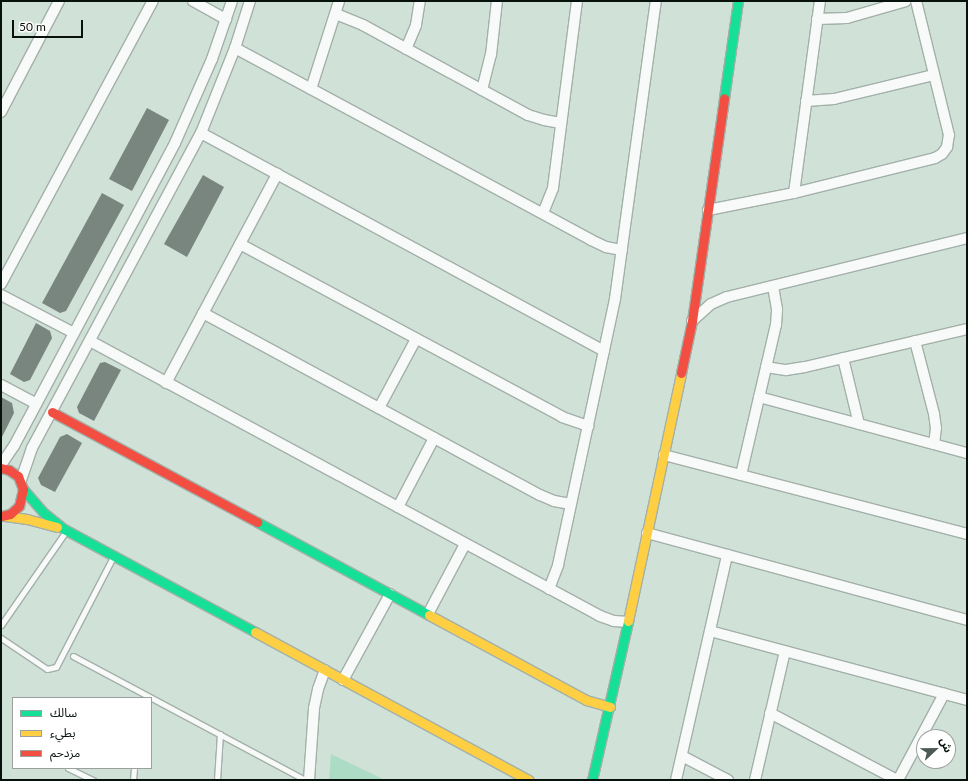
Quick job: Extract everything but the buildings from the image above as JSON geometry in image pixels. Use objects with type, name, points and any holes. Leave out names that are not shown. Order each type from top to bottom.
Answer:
[{"type":"street","points":[[1,112],[59,1]]},
{"type":"street","points":[[1,284],[152,1]]},
{"type":"street","points":[[193,1],[226,19]]},
{"type":"street","points":[[232,1],[204,80],[175,143],[10,454],[1,466],[14,473],[44,513],[65,530],[525,779]]},
{"type":"street","points":[[3,516],[15,510],[19,506],[27,458],[201,133],[235,48],[250,1]]},
{"type":"street","points":[[311,89],[339,1]]},
{"type":"street","points":[[406,49],[415,29],[420,1]]},
{"type":"street","points":[[482,90],[491,55],[497,1]]},
{"type":"street","points":[[543,213],[553,188],[576,1]]},
{"type":"street","points":[[550,589],[558,565],[615,299],[656,1]]},
{"type":"street","points":[[592,780],[610,707],[692,321],[738,1]]},
{"type":"street","points":[[794,193],[820,1]]},
{"type":"street","points":[[817,19],[847,18],[906,1]]},
{"type":"street","points":[[708,210],[794,193],[935,158],[942,154],[947,147],[949,135],[916,1]]},
{"type":"street","points":[[336,14],[363,25],[528,115],[561,123]]},
{"type":"street","points":[[235,48],[598,244],[622,250]]},
{"type":"street","points":[[806,101],[834,99],[934,75]]},
{"type":"street","points":[[201,133],[604,351]]},
{"type":"street","points":[[166,383],[277,174]]},
{"type":"street","points":[[692,321],[704,309],[719,300],[967,238]]},
{"type":"street","points":[[240,244],[562,417],[588,426]]},
{"type":"street","points":[[742,475],[777,317],[777,301],[773,286]]},
{"type":"street","points":[[1,295],[74,333]]},
{"type":"street","points":[[203,313],[540,495],[554,501],[571,504]]},
{"type":"street","points":[[766,367],[796,369],[967,329]]},
{"type":"street","points":[[379,408],[416,339]]},
{"type":"street","points":[[90,341],[607,619],[628,622]]},
{"type":"street","points":[[915,341],[934,414],[936,428],[934,444]]},
{"type":"street","points":[[843,358],[859,424]]},
{"type":"street","points":[[1,385],[36,404]]},
{"type":"street","points":[[759,397],[967,453]]},
{"type":"street","points":[[52,412],[586,700],[610,707]]},
{"type":"street","points":[[24,427],[39,435]]},
{"type":"street","points":[[398,507],[434,438]]},
{"type":"street","points":[[664,455],[967,534]]},
{"type":"street","points":[[3,516],[28,519],[65,530]]},
{"type":"street","points":[[647,533],[967,620]]},
{"type":"street","points":[[428,614],[465,544]]},
{"type":"street","points":[[676,780],[728,554]]},
{"type":"street","points":[[343,680],[390,594]]},
{"type":"street","points":[[710,631],[967,700]]},
{"type":"street","points":[[755,780],[784,651]]},
{"type":"street","points":[[309,780],[314,708],[324,670]]},
{"type":"street","points":[[770,713],[898,780],[944,694]]},
{"type":"street","points":[[682,756],[728,780]]},
{"type":"lane","points":[[1,625],[65,530]]},
{"type":"lane","points":[[1,638],[47,669],[56,667],[113,556]]},
{"type":"lane","points":[[73,656],[150,697]]},
{"type":"lane","points":[[139,697],[140,692]]},
{"type":"lane","points":[[152,698],[305,780]]},
{"type":"lane","points":[[217,780],[220,734]]},
{"type":"lane","points":[[70,769],[93,780]]},
{"type":"lane","points":[[133,780],[134,769]]},
{"type":"green space","points":[[331,754],[385,780],[329,780]]},
{"type":"traffic: fast","points":[[724,98],[738,1]]},
{"type":"traffic: fast","points":[[23,489],[44,513],[64,529],[255,632]]},
{"type":"traffic: fast","points":[[257,522],[429,615]]},
{"type":"traffic: fast","points":[[592,780],[628,621]]},
{"type":"traffic: slow","points":[[628,621],[681,373]]},
{"type":"traffic: slow","points":[[5,516],[27,519],[57,527]]},
{"type":"traffic: slow","points":[[429,615],[586,700],[610,707]]},
{"type":"traffic: slow","points":[[255,632],[529,780]]},
{"type":"traffic: jam","points":[[681,373],[692,321],[724,98]]},
{"type":"traffic: jam","points":[[52,412],[257,522]]},
{"type":"traffic: jam","points":[[1,468],[9,470],[18,476],[23,489],[19,506],[10,514],[1,516]]}]
